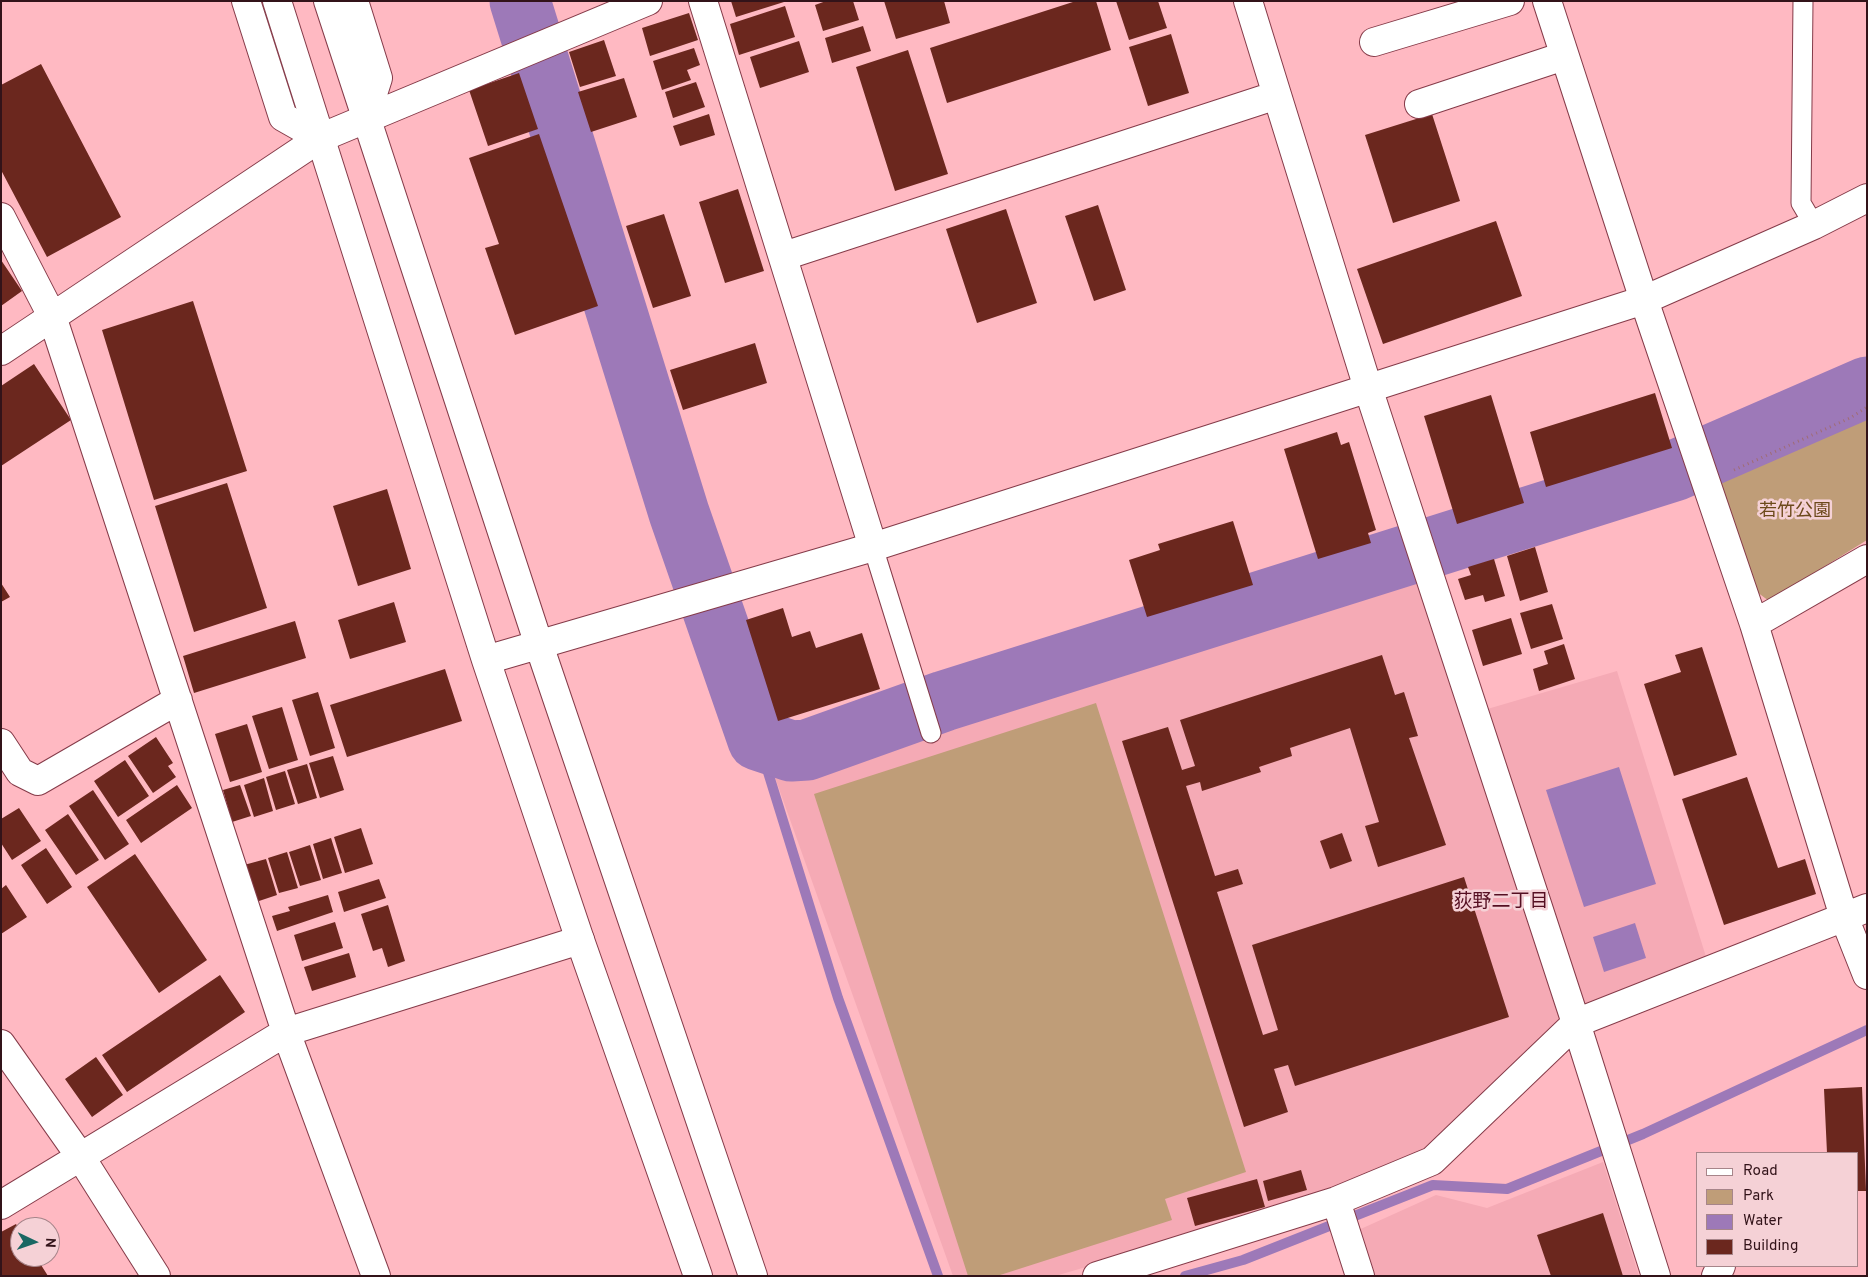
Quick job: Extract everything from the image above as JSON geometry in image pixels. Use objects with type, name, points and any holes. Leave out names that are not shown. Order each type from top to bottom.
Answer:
[{"type":"street","points":[[246,1],[283,117],[320,138]]},
{"type":"street","points":[[277,1],[486,660],[580,940],[698,1276]]},
{"type":"street","points":[[328,1],[365,119],[539,645],[753,1276]]},
{"type":"street","points":[[354,1],[378,78],[365,119]]},
{"type":"street","points":[[1,351],[320,138],[648,1]]},
{"type":"street","points":[[704,1],[873,547]]},
{"type":"street","points":[[1248,1],[1368,388],[1576,1023],[1656,1276]]},
{"type":"street","points":[[1374,42],[1510,1]]},
{"type":"street","points":[[1547,1],[1644,300],[1855,913],[1867,975]]},
{"type":"street","points":[[1419,104],[1564,56]]},
{"type":"street","points":[[784,256],[1277,95]]},
{"type":"street","points":[[486,660],[873,547],[1644,300],[1814,225],[1867,198]]},
{"type":"street","points":[[1,217],[52,316],[286,1032],[376,1276]]},
{"type":"street","points":[[1754,624],[1867,559]]},
{"type":"street","points":[[1,742],[20,772],[38,781],[178,700]]},
{"type":"street","points":[[1097,1276],[1336,1201],[1432,1161],[1576,1023],[1855,913]]},
{"type":"street","points":[[1,1205],[286,1032],[580,940]]},
{"type":"street","points":[[1,1044],[80,1156],[156,1276]]},
{"type":"street","points":[[1336,1201],[1360,1276]]},
{"type":"lane","points":[[1803,1],[1801,203],[1814,225]]},
{"type":"lane","points":[[873,547],[931,733]]},
{"type":"path","points":[[1702,471],[1850,418],[1867,407]]},
{"type":"shaded area","points":[[1415,569],[1467,715],[1617,671],[1707,960],[1595,1004],[1431,1146],[1334,1188],[1272,1213],[1055,1276],[953,1276],[773,772]]},
{"type":"shaded area","points":[[1603,1162],[1639,1276],[1368,1276],[1354,1232],[1436,1195],[1487,1208]]},
{"type":"green space","name":"若竹公園","points":[[1867,407],[1867,540],[1769,601],[1757,592],[1719,481]]},
{"type":"green space","points":[[1096,703],[1246,1172],[1165,1199],[1172,1220],[997,1276],[968,1276],[814,794]]},
{"type":"water","points":[[1619,767],[1656,884],[1584,907],[1546,790]]},
{"type":"water","points":[[1635,923],[1646,958],[1604,972],[1593,937]]},
{"type":"building","points":[[731,1],[784,1],[784,2],[736,17]]},
{"type":"building","points":[[826,1],[853,1],[859,20],[823,31],[815,5]]},
{"type":"building","points":[[884,1],[944,1],[950,23],[896,39]]},
{"type":"building","points":[[1076,1],[1096,1],[1111,50],[947,103],[930,48]]},
{"type":"building","points":[[1116,1],[1158,1],[1167,28],[1129,40]]},
{"type":"building","points":[[785,6],[795,37],[739,55],[730,24]]},
{"type":"building","points":[[689,13],[698,40],[650,56],[642,28]]},
{"type":"building","points":[[863,26],[871,51],[832,63],[825,38]]},
{"type":"building","points":[[1171,34],[1189,93],[1148,106],[1129,47]]},
{"type":"building","points":[[604,40],[616,76],[580,87],[569,52]]},
{"type":"building","points":[[799,41],[809,72],[760,88],[750,57]]},
{"type":"building","points":[[694,48],[700,65],[687,70],[691,80],[662,90],[653,61]]},
{"type":"building","points":[[908,50],[948,174],[895,191],[856,67]]},
{"type":"building","points":[[41,64],[121,217],[47,257],[1,170],[1,85]]},
{"type":"building","points":[[519,73],[538,129],[488,146],[469,90]]},
{"type":"building","points":[[624,78],[637,117],[591,132],[578,92]]},
{"type":"building","points":[[696,82],[705,107],[673,118],[665,92]]},
{"type":"building","points":[[709,114],[715,135],[680,146],[673,126]]},
{"type":"building","points":[[1432,114],[1460,201],[1393,223],[1365,135]]},
{"type":"building","points":[[539,134],[598,306],[515,335],[485,248],[499,244],[469,158]]},
{"type":"building","points":[[738,189],[764,271],[725,283],[699,202]]},
{"type":"building","points":[[1098,205],[1126,290],[1094,301],[1065,216]]},
{"type":"building","points":[[1006,209],[1037,303],[977,323],[946,229]]},
{"type":"building","points":[[664,214],[691,296],[653,308],[626,226]]},
{"type":"building","points":[[1496,221],[1522,296],[1383,344],[1357,269]]},
{"type":"building","points":[[1,260],[22,291],[1,306]]},
{"type":"building","points":[[193,301],[247,471],[154,500],[102,330]]},
{"type":"building","points":[[755,343],[767,383],[683,410],[670,370]]},
{"type":"building","points":[[34,364],[71,420],[1,466],[1,386]]},
{"type":"building","points":[[1655,393],[1672,448],[1546,487],[1530,432]]},
{"type":"building","points":[[1491,395],[1524,503],[1457,524],[1424,416]]},
{"type":"building","points":[[1337,432],[1341,445],[1349,442],[1376,530],[1368,533],[1371,543],[1318,559],[1284,449]]},
{"type":"building","points":[[227,483],[267,608],[194,632],[155,506]]},
{"type":"building","points":[[387,489],[411,569],[358,586],[333,506]]},
{"type":"building","points":[[1233,521],[1253,585],[1147,617],[1129,560],[1160,550],[1158,544]]},
{"type":"building","points":[[1535,547],[1548,592],[1520,601],[1507,556]]},
{"type":"building","points":[[1494,559],[1505,596],[1485,602],[1483,595],[1465,600],[1458,579],[1471,575],[1468,567]]},
{"type":"building","points":[[1,583],[10,597],[1,602]]},
{"type":"building","points":[[394,602],[406,642],[350,659],[338,620]]},
{"type":"building","points":[[1552,604],[1563,639],[1531,649],[1520,613]]},
{"type":"building","points":[[783,608],[792,637],[810,631],[816,648],[862,633],[880,689],[778,721],[746,620]]},
{"type":"building","points":[[1511,618],[1522,654],[1483,666],[1472,630]]},
{"type":"building","points":[[295,621],[306,658],[194,693],[183,656]]},
{"type":"building","points":[[1564,644],[1575,679],[1539,691],[1533,669],[1548,664],[1544,651]]},
{"type":"building","points":[[1702,647],[1737,755],[1674,776],[1644,684],[1681,672],[1675,655]]},
{"type":"building","points":[[1382,655],[1395,695],[1404,692],[1418,736],[1409,738],[1446,845],[1378,867],[1365,826],[1379,822],[1350,728],[1290,748],[1292,756],[1259,767],[1261,772],[1202,791],[1200,782],[1186,786],[1215,876],[1238,869],[1243,884],[1217,892],[1263,1035],[1278,1030],[1252,945],[1464,877],[1509,1017],[1295,1086],[1288,1065],[1274,1069],[1288,1112],[1244,1127],[1122,741],[1168,727],[1182,770],[1195,766],[1180,720]]},
{"type":"building","points":[[445,669],[462,721],[347,757],[330,705]]},
{"type":"building","points":[[318,692],[335,748],[310,756],[292,700]]},
{"type":"building","points":[[282,707],[298,760],[269,769],[252,716]]},
{"type":"building","points":[[247,724],[262,772],[230,782],[215,734]]},
{"type":"building","points":[[156,737],[173,763],[168,766],[176,777],[153,793],[128,756]]},
{"type":"building","points":[[333,756],[344,790],[320,798],[309,763]]},
{"type":"building","points":[[125,760],[149,796],[118,817],[94,781]]},
{"type":"building","points":[[307,764],[317,798],[298,804],[287,770]]},
{"type":"building","points":[[285,771],[295,804],[276,810],[266,777]]},
{"type":"building","points":[[1747,777],[1778,868],[1805,859],[1816,894],[1724,925],[1682,799]]},
{"type":"building","points":[[264,778],[273,811],[254,817],[244,785]]},
{"type":"building","points":[[177,785],[192,808],[141,843],[126,820]]},
{"type":"building","points":[[240,785],[251,816],[232,822],[223,790]]},
{"type":"building","points":[[93,790],[129,844],[105,860],[69,806]]},
{"type":"building","points":[[19,808],[41,841],[12,860],[1,843],[1,819]]},
{"type":"building","points":[[68,814],[99,860],[76,875],[45,830]]},
{"type":"building","points":[[361,828],[373,864],[345,873],[334,837]]},
{"type":"building","points":[[1342,833],[1352,861],[1330,869],[1320,841]]},
{"type":"building","points":[[331,838],[342,873],[323,879],[313,844]]},
{"type":"building","points":[[310,845],[321,880],[300,886],[289,852]]},
{"type":"building","points":[[46,848],[72,887],[47,904],[21,865]]},
{"type":"building","points":[[287,852],[298,888],[279,893],[268,858]]},
{"type":"building","points":[[135,854],[207,960],[159,993],[87,887]]},
{"type":"building","points":[[266,859],[277,895],[256,902],[244,865]]},
{"type":"building","points":[[379,879],[386,898],[344,912],[338,892]]},
{"type":"building","points":[[6,885],[27,917],[1,934],[1,889]]},
{"type":"building","points":[[328,895],[333,912],[277,931],[272,916],[290,911],[288,907]]},
{"type":"building","points":[[388,905],[405,961],[388,967],[382,948],[373,951],[361,914]]},
{"type":"building","points":[[335,922],[343,948],[302,961],[294,935]]},
{"type":"building","points":[[349,953],[356,977],[312,991],[304,967]]},
{"type":"building","points":[[220,975],[245,1012],[127,1092],[102,1055]]},
{"type":"building","points":[[96,1057],[123,1095],[92,1117],[65,1079]]},
{"type":"building","points":[[1862,1087],[1866,1191],[1858,1191],[1858,1152],[1827,1152],[1824,1089]]},
{"type":"building","points":[[1301,1170],[1307,1190],[1268,1201],[1263,1181]]},
{"type":"building","points":[[1257,1179],[1265,1207],[1195,1226],[1187,1198]]},
{"type":"building","points":[[1603,1213],[1623,1276],[1551,1276],[1537,1235]]},
{"type":"building","points":[[10,1227],[10,1267],[42,1267],[48,1276],[1,1276],[1,1232]]},
{"type":"waterway","points":[[520,1],[679,513],[758,740],[791,751],[807,750],[944,701],[1674,471],[1867,387]]},
{"type":"waterway","points":[[758,740],[838,998],[938,1276]]},
{"type":"waterway","points":[[1185,1276],[1243,1260],[1433,1185],[1507,1189],[1643,1134],[1867,1030]]},
{"type":"district","name":"荻野二丁目","points":[[1501,903]]}]
